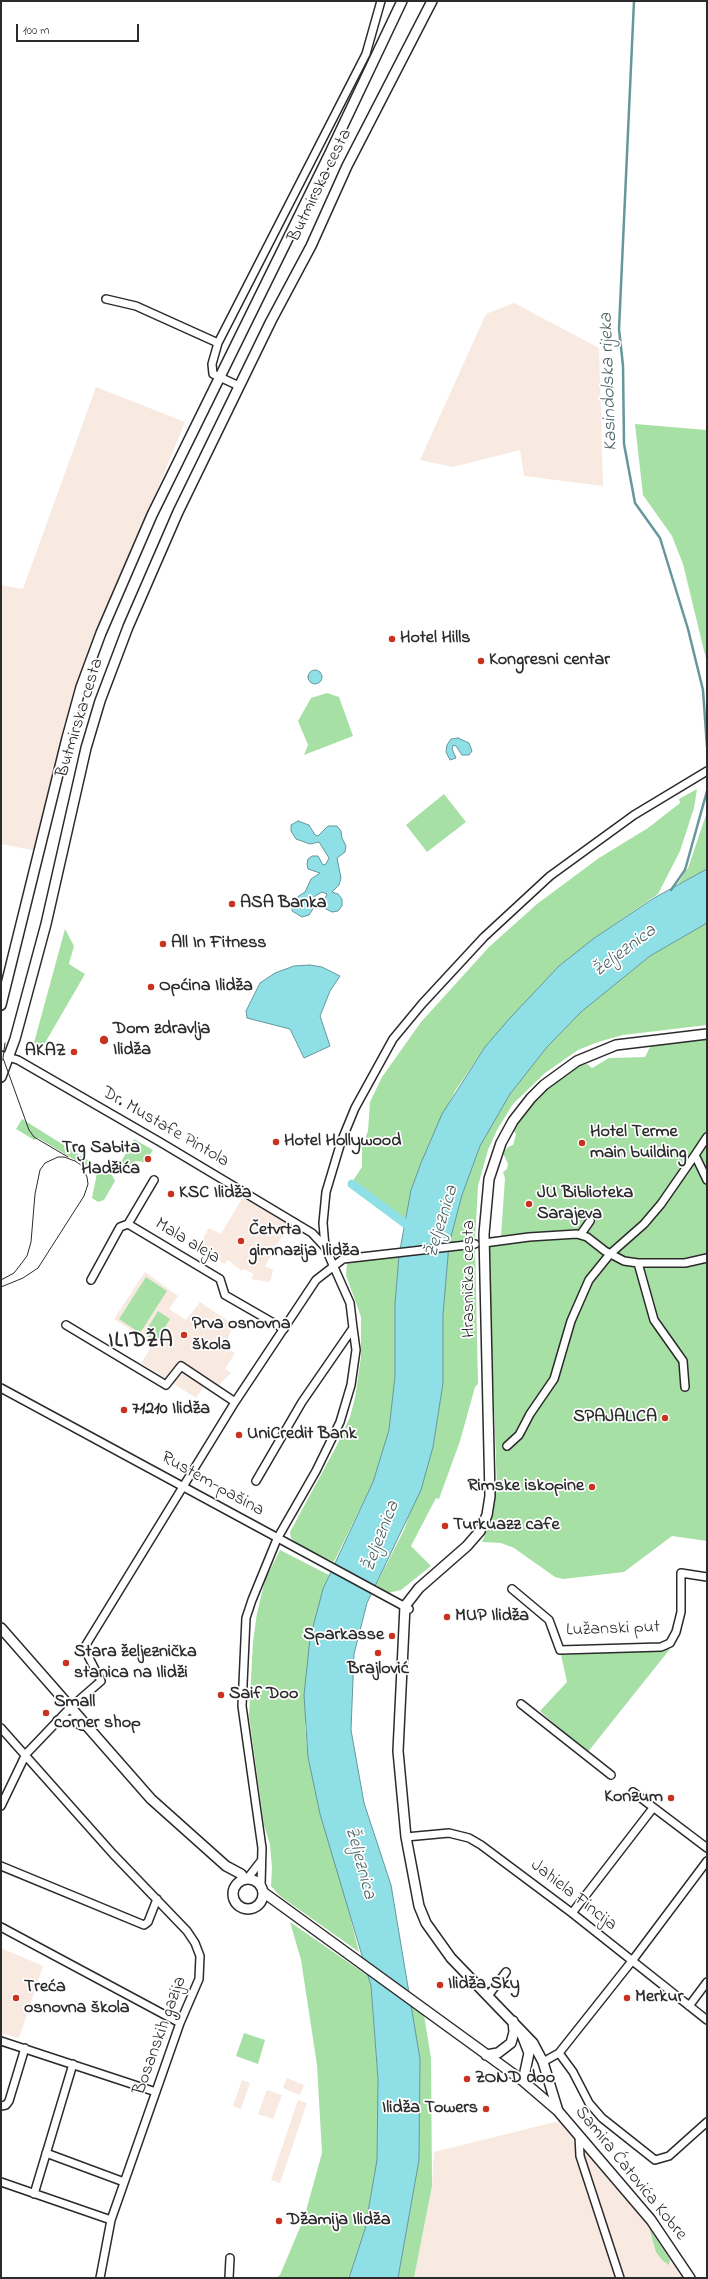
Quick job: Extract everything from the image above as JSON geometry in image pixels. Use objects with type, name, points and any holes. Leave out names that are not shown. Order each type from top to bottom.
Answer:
[{"type":"main road","name":"Butmirska cesta","points":[[1,1005],[82,687],[116,596],[152,515],[346,120],[402,1]]},
{"type":"main road","name":"Butmirska cesta","points":[[1,1077],[5,1056],[46,924],[74,796],[100,701],[142,591],[178,512],[239,386],[311,246],[347,166],[432,1]]},
{"type":"main road","name":"Hrasnička cesta","points":[[407,1608],[419,1588],[458,1556],[480,1531],[487,1515],[490,1496],[480,1243],[489,1179],[501,1143],[513,1121],[544,1084],[576,1061],[606,1048],[645,1041],[707,1034]]},
{"type":"main road","name":"Samira Ćatovića Kobre","points":[[407,1608],[404,1623],[398,1751],[406,1837],[415,1891],[426,1923],[451,1958],[513,2020],[533,2043],[543,2062],[558,2111]]},
{"type":"main road","points":[[1,1628],[87,1728],[151,1799],[226,1866],[241,1874],[246,1879],[253,1880],[262,1889],[262,1901],[255,1907]]},
{"type":"main road","points":[[58,1721],[72,1720],[87,1728]]},
{"type":"main road","points":[[226,1866],[233,1884],[233,1897],[239,1906],[248,1909],[264,1902],[276,1903]]},
{"type":"main road","points":[[233,1892],[236,1885],[246,1879]]},
{"type":"main road","name":"Samira Ćatovića Kobre","points":[[262,1889],[276,1903],[523,2081],[558,2111],[651,2220],[690,2278]]},
{"type":"main road","points":[[486,2055],[498,2053],[511,2043],[514,2032],[513,2020]]},
{"type":"main road","points":[[513,2020],[526,2040],[529,2053],[523,2081]]},
{"type":"street","name":"Butmirska cesta","points":[[219,376],[213,374],[212,370],[218,343],[366,54],[381,1]]},
{"type":"street","points":[[106,299],[136,306],[218,343]]},
{"type":"street","points":[[219,376],[239,386]]},
{"type":"street","points":[[325,1247],[323,1223],[326,1192],[341,1142],[355,1108],[393,1039],[427,999],[484,938],[550,876],[605,834],[673,790],[707,771]]},
{"type":"street","name":"Dr. Mustafe Pintola","points":[[5,1056],[18,1060],[160,1142],[305,1229],[325,1247],[350,1303],[356,1350],[351,1384],[340,1422],[316,1471],[277,1539],[263,1570],[246,1618],[242,1706],[262,1848],[262,1889]]},
{"type":"street","points":[[507,1446],[519,1435],[530,1414],[552,1384],[571,1320],[583,1293],[598,1268],[610,1254],[652,1214],[707,1137]]},
{"type":"street","points":[[695,1155],[707,1180]]},
{"type":"street","points":[[91,1280],[120,1227],[128,1224],[154,1180]]},
{"type":"street","points":[[582,1234],[590,1221]]},
{"type":"street","name":"Mala aleja","points":[[128,1224],[220,1279],[226,1295],[284,1329]]},
{"type":"street","points":[[1,1806],[26,1754],[70,1708],[101,1681],[84,1648],[235,1402],[316,1280],[343,1259],[529,1237],[582,1234],[610,1254],[624,1261],[638,1263],[685,1263],[707,1258]]},
{"type":"street","points":[[638,1263],[654,1320],[683,1361],[685,1387]]},
{"type":"street","points":[[66,1325],[166,1385],[181,1366],[235,1402]]},
{"type":"street","points":[[256,1480],[302,1402],[354,1328]]},
{"type":"street","name":"Rustem-pašina","points":[[1,1388],[183,1486],[284,1543],[407,1608]]},
{"type":"street","name":"Lužanski put","points":[[512,1589],[549,1620],[560,1650],[661,1646],[670,1643],[676,1632],[681,1612],[681,1573],[707,1577]]},
{"type":"street","points":[[521,1704],[611,1775]]},
{"type":"street","name":"Bosanskih gazija","points":[[1,1728],[26,1754],[113,1854],[187,1931],[195,1943],[200,1956],[199,1979],[180,2023],[111,2220],[100,2278]]},
{"type":"street","points":[[633,1792],[707,1848]]},
{"type":"street","points":[[572,1912],[653,1808]]},
{"type":"street","name":"Jahiela Fincija","points":[[406,1837],[438,1832],[469,1838],[482,1845],[572,1912],[707,2020]]},
{"type":"street","points":[[246,1879],[261,1861]]},
{"type":"street","points":[[543,2062],[559,2053],[632,1961],[707,1861]]},
{"type":"street","points":[[1,1866],[76,1895],[144,1925],[148,1922],[157,1899]]},
{"type":"street","points":[[1,1927],[180,2023]]},
{"type":"street","points":[[488,1996],[506,1972]]},
{"type":"street","points":[[689,2006],[707,1982]]},
{"type":"street","points":[[1,2041],[156,2092]]},
{"type":"street","points":[[1,2106],[9,2101],[25,2048]]},
{"type":"street","points":[[559,2053],[573,2072],[589,2103],[602,2118],[654,2160],[670,2156],[707,2122]]},
{"type":"street","points":[[34,2194],[73,2064]]},
{"type":"street","points":[[579,2135],[580,2156],[620,2278]]},
{"type":"street","points":[[46,2153],[124,2182]]},
{"type":"street","points":[[1,2182],[111,2220]]},
{"type":"street","points":[[229,2278],[230,2258]]},
{"type":"shaded area","points":[[514,303],[599,348],[603,486],[524,476],[520,450],[453,467],[420,460],[486,314]]},
{"type":"shaded area","points":[[96,387],[185,422],[76,690],[37,851],[1,844],[1,585],[23,589]]},
{"type":"shaded area","name":"Četvrta gimnazija Ilidža","points":[[244,1195],[290,1222],[265,1266],[273,1270],[270,1282],[251,1279],[254,1274],[244,1269],[242,1271],[228,1260],[225,1264],[198,1247],[209,1228],[221,1234]]},
{"type":"shaded area","name":"Prva osnovna škola","points":[[145,1272],[178,1296],[169,1309],[186,1320],[200,1302],[234,1325],[224,1346],[235,1353],[225,1369],[231,1373],[213,1391],[204,1387],[196,1398],[141,1363],[153,1344],[114,1319]]},
{"type":"shaded area","name":"Treća osnovna škola","points":[[1,1948],[43,1966],[19,2038],[1,2033]]},
{"type":"shaded area","points":[[287,2078],[304,2085],[300,2095],[283,2088]]},
{"type":"shaded area","points":[[242,2080],[250,2083],[241,2109],[233,2106]]},
{"type":"shaded area","points":[[267,2090],[282,2095],[273,2119],[258,2114]]},
{"type":"shaded area","points":[[298,2100],[307,2103],[280,2183],[271,2180]]},
{"type":"shaded area","points":[[566,2121],[635,2199],[690,2278],[414,2278],[432,2186],[434,2152],[555,2122]]},
{"type":"green space","points":[[635,424],[707,430],[707,663],[683,564],[672,536],[643,495]]},
{"type":"green space","points":[[327,693],[339,697],[353,736],[304,755],[308,745],[298,721],[311,698]]},
{"type":"green space","points":[[697,789],[694,808],[680,851],[658,894],[593,939],[559,966],[485,1047],[455,1091],[431,1139],[411,1190],[405,1221],[352,1182],[362,1167],[362,1147],[368,1131],[370,1102],[382,1077],[421,1022],[489,947],[537,904],[599,858],[648,828],[680,803],[679,799]]},
{"type":"green space","points":[[444,794],[466,822],[427,852],[406,825]]},
{"type":"green space","points":[[707,812],[707,869],[677,885],[688,868]]},
{"type":"green space","points":[[707,923],[707,1025],[623,1035],[598,1042],[578,1050],[545,1073],[513,1104],[497,1130],[488,1150],[478,1186],[475,1241],[449,1244],[462,1195],[480,1146],[510,1094],[547,1047],[581,1012],[650,956]]},
{"type":"green space","points":[[65,929],[74,946],[69,964],[85,974],[38,1055],[35,1056],[32,1050]]},
{"type":"green space","points":[[707,1038],[707,1541],[672,1536],[624,1572],[563,1579],[555,1577],[514,1548],[501,1543],[482,1542],[491,1520],[497,1488],[488,1237],[501,1236],[505,1178],[503,1172],[507,1169],[508,1164],[503,1153],[508,1147],[513,1145],[516,1134],[513,1130],[525,1112],[552,1084],[577,1066],[587,1064],[592,1068],[609,1058],[645,1057],[650,1047],[656,1044]]},
{"type":"green space","points":[[22,1119],[112,1175],[115,1181],[104,1200],[98,1202],[92,1198],[97,1173],[38,1138],[34,1140],[16,1129]]},
{"type":"green space","points":[[134,1139],[153,1150],[145,1162],[135,1161],[123,1172],[117,1169]]},
{"type":"green space","points":[[475,1244],[478,1384],[475,1387],[460,1441],[439,1499],[436,1498],[411,1546],[431,1566],[401,1590],[388,1593],[376,1585],[404,1530],[433,1447],[443,1383],[443,1315],[448,1248]]},
{"type":"green space","points":[[399,1255],[395,1304],[395,1376],[389,1430],[373,1482],[334,1562],[296,1543],[291,1538],[290,1532],[336,1447],[350,1417],[355,1398],[361,1357],[361,1317],[346,1275],[347,1263],[349,1260]]},
{"type":"green space","points":[[146,1277],[167,1291],[140,1333],[119,1319]]},
{"type":"green space","points":[[158,1311],[170,1319],[156,1342],[144,1334]]},
{"type":"green space","points":[[280,1550],[329,1575],[323,1589],[305,1726],[308,1757],[320,1814],[341,1881],[359,1952],[280,1896],[271,1886],[272,1868],[270,1845],[264,1825],[249,1716],[253,1642],[257,1613],[265,1580]]},
{"type":"green space","points":[[670,1649],[587,1753],[540,1711],[567,1682],[561,1655]]},
{"type":"green space","points":[[290,1922],[368,1976],[371,1987],[378,2083],[377,2160],[365,2229],[349,2278],[276,2278],[280,2275],[304,2218],[322,2153],[317,2065],[301,1960]]},
{"type":"green space","points":[[408,1998],[423,2009],[431,2058],[432,2186],[414,2278],[398,2278],[419,2160],[420,2059]]},
{"type":"green space","points":[[244,2033],[265,2040],[258,2064],[236,2056]]},
{"type":"green space","points":[[649,2228],[670,2260],[669,2265],[662,2260],[656,2252]]},
{"type":"water","points":[[315,670],[320,672],[322,677],[320,682],[315,684],[310,682],[308,677],[310,672]]},
{"type":"water","points":[[458,738],[469,743],[472,751],[469,755],[462,755],[456,746],[453,745],[452,749],[456,758],[450,760],[446,752],[447,745],[451,739]]},
{"type":"water","points":[[298,821],[309,825],[315,835],[318,836],[328,826],[337,826],[341,831],[342,838],[346,846],[345,852],[337,858],[341,878],[339,885],[332,892],[338,894],[342,899],[342,906],[338,911],[332,912],[326,909],[323,903],[327,894],[322,892],[315,896],[313,909],[309,915],[302,917],[292,911],[293,900],[305,892],[311,879],[320,873],[308,869],[308,859],[312,856],[318,856],[323,865],[326,864],[329,858],[319,842],[310,844],[296,839],[291,831],[291,825]]},
{"type":"water","name":"Željeznica","points":[[707,869],[707,923],[650,956],[581,1012],[547,1047],[510,1094],[480,1146],[462,1195],[449,1244],[443,1315],[443,1383],[433,1447],[421,1490],[367,1603],[354,1654],[351,1730],[364,1803],[391,1885],[420,2059],[419,2160],[398,2278],[349,2278],[365,2229],[377,2160],[378,2079],[371,1986],[320,1814],[308,1757],[304,1695],[310,1638],[323,1589],[373,1482],[389,1430],[395,1376],[395,1304],[399,1255],[411,1190],[442,1114],[485,1047],[510,1018],[559,966],[593,939],[654,898]]},
{"type":"water","points":[[310,965],[322,967],[340,976],[330,991],[320,1016],[330,1046],[304,1058],[290,1029],[247,1018],[246,1011],[260,983],[275,973],[294,966]]},
{"type":"waterway","name":"Kasindolska rijeka","points":[[634,1],[619,329],[623,366],[624,444],[635,503],[660,538],[688,629],[703,690],[707,747]]},
{"type":"waterway","name":"Kasindolska rijeka","points":[[671,890],[685,870],[707,791]]},
{"type":"waterway","points":[[352,1184],[414,1230]]},
{"type":"tram line","points":[[5,1043],[3,1058],[29,1130],[34,1137],[68,1157]]},
{"type":"tram line","points":[[1,1280],[14,1273],[27,1256],[31,1242],[35,1194],[40,1170],[45,1163],[58,1157],[64,1157],[75,1161],[81,1165],[87,1177],[88,1184],[84,1196],[38,1268],[23,1278],[1,1287]]},
{"type":"place","name":"Hotel Hills","points":[[392,639]]},
{"type":"place","name":"Kongresni centar","points":[[481,661]]},
{"type":"place","name":"ASA Banka","points":[[232,904]]},
{"type":"place","name":"All In Fitness","points":[[163,944]]},
{"type":"place","name":"Općina Ilidža","points":[[151,987]]},
{"type":"place","name":"Dom zdravlja Ilidža","points":[[104,1040]]},
{"type":"place","name":"AKAZ","points":[[74,1052]]},
{"type":"place","name":"Hotel Hollywood","points":[[276,1142]]},
{"type":"place","name":"Hotel Terme main building","points":[[582,1143]]},
{"type":"place","name":"Trg Sabita Hadžića","points":[[148,1159]]},
{"type":"place","name":"KSC Ilidža","points":[[171,1194]]},
{"type":"place","name":"JU Biblioteka Sarajeva","points":[[529,1204]]},
{"type":"place","name":"Četvrta gimnazija Ilidža","points":[[241,1241]]},
{"type":"place","name":"Prva osnovna škola","points":[[184,1335]]},
{"type":"place","name":"71210 Ilidža","points":[[124,1410]]},
{"type":"place","name":"SPAJALICA","points":[[665,1418]]},
{"type":"place","name":"UniCredit Bank","points":[[239,1435]]},
{"type":"place","name":"Rimske iskopine","points":[[592,1487]]},
{"type":"place","name":"Turkuazz cafe","points":[[445,1526]]},
{"type":"place","name":"MUP Ilidža","points":[[447,1617]]},
{"type":"place","name":"Sparkasse","points":[[392,1636]]},
{"type":"place","name":"Brajlović","points":[[378,1653]]},
{"type":"place","name":"Stara željeznička stanica na Ilidži","points":[[66,1663]]},
{"type":"place","name":"Saif Doo","points":[[221,1695]]},
{"type":"place","name":"Small corner shop","points":[[46,1713]]},
{"type":"place","name":"Konzum","points":[[671,1798]]},
{"type":"place","name":"Ilidža Sky","points":[[440,1985]]},
{"type":"place","name":"Treća osnovna škola","points":[[16,1998]]},
{"type":"place","name":"Merkur","points":[[627,1998]]},
{"type":"place","name":"ZOND doo","points":[[467,2079]]},
{"type":"place","name":"Ilidža Towers","points":[[486,2109]]},
{"type":"place","name":"Džamija Ilidža","points":[[279,2221]]},
{"type":"district","name":"ILIDŽA","points":[[141,1342]]}]
